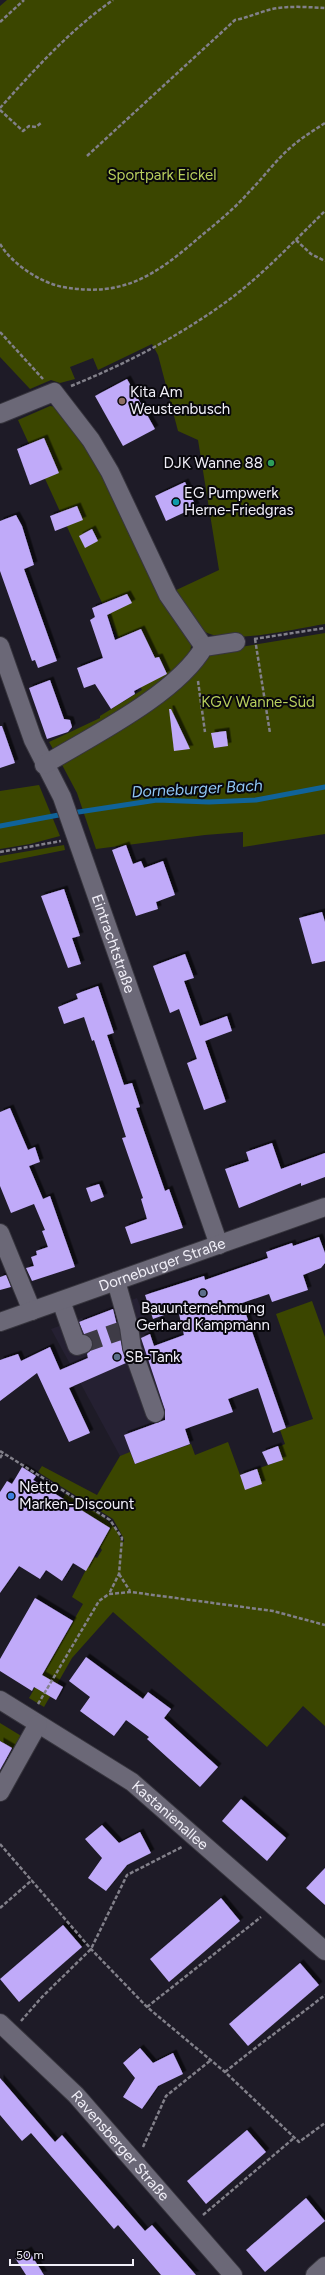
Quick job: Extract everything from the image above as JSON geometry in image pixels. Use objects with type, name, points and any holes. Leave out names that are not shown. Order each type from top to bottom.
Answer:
[{"type":"street","points":[[0,414],[54,392],[91,440],[110,472],[168,596],[204,647]]},
{"type":"street","points":[[44,765],[145,703],[189,668],[204,647],[236,642]]},
{"type":"street","name":"Eintrachtstraße","points":[[0,646],[44,765],[62,797],[219,1244]]},
{"type":"street","name":"Dorneburger Straße","points":[[0,1322],[325,1207]]},
{"type":"street","points":[[0,1233],[32,1311]]},
{"type":"street","points":[[116,1281],[126,1328],[155,1413]]},
{"type":"street","points":[[61,1300],[78,1346],[83,1344]]},
{"type":"street","name":"Kastanienallee","points":[[0,1700],[117,1772],[144,1792],[325,1950]]},
{"type":"street","points":[[0,1792],[34,1721]]},
{"type":"street","name":"Ravensberger Straße","points":[[6,2028],[76,2095],[233,2275]]},
{"type":"street","points":[[315,2275],[325,2266]]},
{"type":"path","points":[[0,22],[24,0]]},
{"type":"path","points":[[41,123],[36,126],[29,126],[23,131],[0,109],[37,66],[90,17],[114,0]]},
{"type":"path","points":[[87,156],[235,20],[251,17],[266,10],[289,7],[325,8]]},
{"type":"path","points":[[0,244],[6,254],[50,285],[83,291],[112,288],[137,282],[161,268],[189,246],[248,194],[290,148],[325,123]]},
{"type":"path","points":[[0,332],[54,392],[131,360],[193,324],[237,293],[296,240],[325,211]]},
{"type":"path","points":[[296,240],[311,254],[325,261]]},
{"type":"path","points":[[236,642],[325,628]]},
{"type":"path","points":[[255,639],[270,733]]},
{"type":"path","points":[[189,668],[198,680],[205,732]]},
{"type":"path","points":[[0,852],[77,838]]},
{"type":"path","points":[[0,1458],[1,1452],[110,1520],[122,1538],[119,1574],[109,1594],[94,1606],[34,1721]]},
{"type":"path","points":[[119,1574],[131,1592]]},
{"type":"path","points":[[109,1594],[131,1592],[273,1611],[325,1625]]},
{"type":"path","points":[[6,2028],[42,1997],[91,1948],[127,1875],[186,1845],[194,1836]]},
{"type":"path","points":[[0,1844],[91,1948],[147,2007],[225,2072],[294,2138],[299,2142],[325,2123]]},
{"type":"path","points":[[0,1908],[32,1880]]},
{"type":"path","points":[[147,2007],[274,1906]]},
{"type":"path","points":[[225,2072],[272,2034],[284,2028],[325,1995]]},
{"type":"path","points":[[135,2163],[166,2096],[211,2060]]},
{"type":"path","points":[[190,2226],[294,2138]]},
{"type":"shaded area","points":[[137,1298],[191,1444],[135,1464],[130,1453],[120,1456],[51,1329]]},
{"type":"green space","name":"Sportpark Eickel","points":[[7,0],[325,0],[325,624],[244,637],[213,635],[202,630],[198,626],[172,592],[219,570],[198,440],[178,431],[158,355],[152,344],[98,370],[93,358],[70,367],[75,379],[60,383],[51,380],[30,389],[0,357],[0,6]]},
{"type":"green space","name":"KGV Wanne-Süd","points":[[50,406],[56,407],[87,443],[191,640],[191,649],[180,670],[56,754],[49,742],[100,718],[100,716],[142,690],[18,420]]},
{"type":"green space","points":[[325,633],[325,834],[243,847],[243,832],[205,835],[96,849],[77,793],[60,761],[176,686],[210,656],[222,650]]},
{"type":"green space","points":[[39,785],[60,836],[30,844],[0,849],[0,791]]},
{"type":"green space","points":[[64,845],[65,850],[0,863],[0,856]]},
{"type":"green space","points":[[312,1301],[325,1337],[325,1726],[303,1706],[267,1747],[113,1612],[72,1658],[44,1707],[29,1698],[83,1604],[72,1597],[93,1556],[97,1558],[102,1550],[63,1499],[65,1494],[107,1520],[114,1527],[120,1540],[124,1542],[124,1539],[113,1519],[38,1472],[42,1466],[97,1495],[120,1456],[130,1452],[135,1464],[191,1444],[195,1455],[228,1442],[240,1475],[282,1460],[278,1447],[285,1444],[280,1430],[313,1419],[276,1314]]},
{"type":"green space","points":[[0,1723],[23,1737],[16,1750],[0,1741]]},
{"type":"building","points":[[127,379],[155,429],[123,446],[95,396]]},
{"type":"building","points":[[44,438],[59,473],[30,485],[17,449]]},
{"type":"building","name":"EG Pumpwerk Herne-Friedgras","points":[[185,482],[196,507],[166,521],[155,496]]},
{"type":"building","points":[[77,506],[83,520],[55,531],[50,516]]},
{"type":"building","points":[[16,515],[22,526],[34,565],[24,569],[57,661],[38,668],[35,660],[32,661],[0,571],[0,521]]},
{"type":"building","points":[[92,529],[98,541],[85,548],[79,536]]},
{"type":"building","points":[[127,594],[132,603],[107,615],[115,640],[141,629],[155,658],[159,657],[167,674],[134,691],[135,694],[111,709],[95,684],[84,688],[77,668],[103,658],[90,620],[95,617],[92,608]]},
{"type":"building","points":[[50,680],[64,719],[70,720],[72,727],[68,732],[47,739],[29,688]]},
{"type":"building","points":[[169,709],[171,709],[190,749],[174,751]]},
{"type":"building","points":[[0,726],[2,726],[15,763],[0,768]]},
{"type":"building","points":[[226,731],[228,746],[214,748],[211,733]]},
{"type":"building","points":[[126,845],[133,864],[141,861],[144,868],[163,861],[175,895],[156,902],[158,909],[136,916],[112,850]]},
{"type":"building","points":[[64,889],[80,936],[72,938],[81,964],[68,968],[41,896]]},
{"type":"building","points":[[322,912],[325,922],[325,961],[312,964],[299,918]]},
{"type":"building","points":[[185,954],[194,978],[184,981],[200,1026],[227,1016],[232,1031],[205,1041],[226,1102],[204,1110],[187,1063],[197,1059],[179,1009],[170,1013],[153,966]]},
{"type":"building","points":[[98,986],[114,1033],[107,1035],[124,1085],[132,1083],[140,1107],[136,1108],[165,1191],[169,1189],[183,1228],[131,1244],[125,1227],[147,1219],[141,1199],[143,1198],[122,1138],[126,1137],[94,1040],[92,1041],[84,1017],[64,1024],[58,1007],[78,999],[76,994]]},
{"type":"building","points":[[10,1108],[28,1150],[35,1147],[40,1162],[29,1166],[43,1199],[50,1196],[75,1267],[32,1281],[26,1268],[34,1266],[31,1257],[37,1255],[36,1251],[48,1247],[42,1231],[45,1230],[34,1204],[11,1213],[0,1186],[0,1112]]},
{"type":"building","points":[[272,1143],[281,1169],[325,1153],[325,1177],[301,1186],[301,1183],[239,1208],[225,1169],[249,1161],[246,1152]]},
{"type":"building","points":[[99,1184],[104,1197],[91,1202],[86,1188]]},
{"type":"building","points":[[319,1237],[325,1253],[325,1263],[321,1268],[303,1275],[308,1290],[272,1302],[269,1294],[242,1303],[286,1428],[273,1433],[258,1388],[228,1399],[233,1412],[185,1429],[190,1444],[135,1464],[124,1435],[165,1420],[165,1410],[141,1338],[150,1334],[154,1346],[184,1335],[178,1310],[153,1319],[145,1295],[204,1276],[205,1280],[268,1258],[266,1252],[292,1243],[293,1246]]},
{"type":"building","points":[[6,1275],[11,1287],[0,1290],[0,1277]]},
{"type":"building","points":[[113,1309],[126,1363],[69,1388],[90,1433],[69,1442],[37,1373],[0,1401],[0,1360],[18,1354],[21,1361],[50,1347],[60,1370],[88,1358],[87,1354],[93,1346],[93,1341],[90,1336],[84,1334],[79,1322]]},
{"type":"building","points":[[278,1446],[283,1460],[268,1465],[262,1452]]},
{"type":"building","points":[[22,1467],[36,1476],[33,1480],[110,1528],[86,1571],[73,1563],[62,1581],[46,1570],[40,1579],[19,1566],[0,1593],[0,1492],[7,1481],[12,1484]]},
{"type":"building","points":[[257,1469],[262,1484],[245,1490],[240,1475]]},
{"type":"building","points":[[35,1598],[73,1621],[42,1675],[63,1687],[56,1700],[34,1687],[32,1691],[0,1671],[0,1659]]},
{"type":"building","points":[[86,1657],[143,1699],[148,1692],[171,1709],[164,1718],[218,1767],[200,1787],[147,1739],[149,1737],[126,1720],[114,1736],[80,1711],[90,1697],[69,1681]]},
{"type":"building","points":[[0,1741],[12,1748],[0,1770]]},
{"type":"building","points":[[241,1799],[286,1838],[267,1861],[222,1821]]},
{"type":"building","points":[[102,1825],[119,1843],[140,1832],[151,1853],[127,1865],[106,1891],[88,1878],[102,1858],[85,1839]]},
{"type":"building","points":[[325,1868],[325,1905],[306,1888]]},
{"type":"building","points":[[221,1898],[240,1921],[169,1982],[150,1959]]},
{"type":"building","points":[[63,1925],[82,1947],[19,2002],[0,1979]]},
{"type":"building","points":[[300,1963],[319,1985],[248,2046],[229,2024]]},
{"type":"building","points":[[140,2048],[153,2063],[173,2053],[183,2074],[158,2086],[142,2109],[123,2097],[135,2078],[123,2063]]},
{"type":"building","points":[[0,2078],[55,2142],[62,2135],[145,2231],[152,2225],[196,2275],[161,2275],[118,2225],[114,2229],[31,2133],[22,2141],[0,2115]]},
{"type":"building","points":[[247,2130],[266,2152],[206,2204],[187,2181]]},
{"type":"building","points":[[306,2198],[325,2221],[265,2272],[246,2250]]},
{"type":"building","points":[[28,2250],[44,2275],[26,2275],[15,2258]]},
{"type":"waterway","name":"Dorneburger Bach","points":[[72,813],[157,800],[209,802],[256,800],[325,787]]},
{"type":"waterway","name":"Dorneburger Bach","points":[[0,826],[64,814]]},
{"type":"tunnel","points":[[83,1344],[123,1330]]},
{"type":"place","name":"Kita Am Weustenbusch","points":[[122,401]]},
{"type":"place","name":"DJK Wanne 88","points":[[271,463]]},
{"type":"place","name":"EG Pumpwerk Herne-Friedgras","points":[[176,502]]},
{"type":"place","name":"Bauunternehmung Gerhard Kampmann","points":[[203,1293]]},
{"type":"place","name":"SB-Tank","points":[[117,1357]]},
{"type":"place","name":"Netto Marken-Discount","points":[[11,1496]]}]
